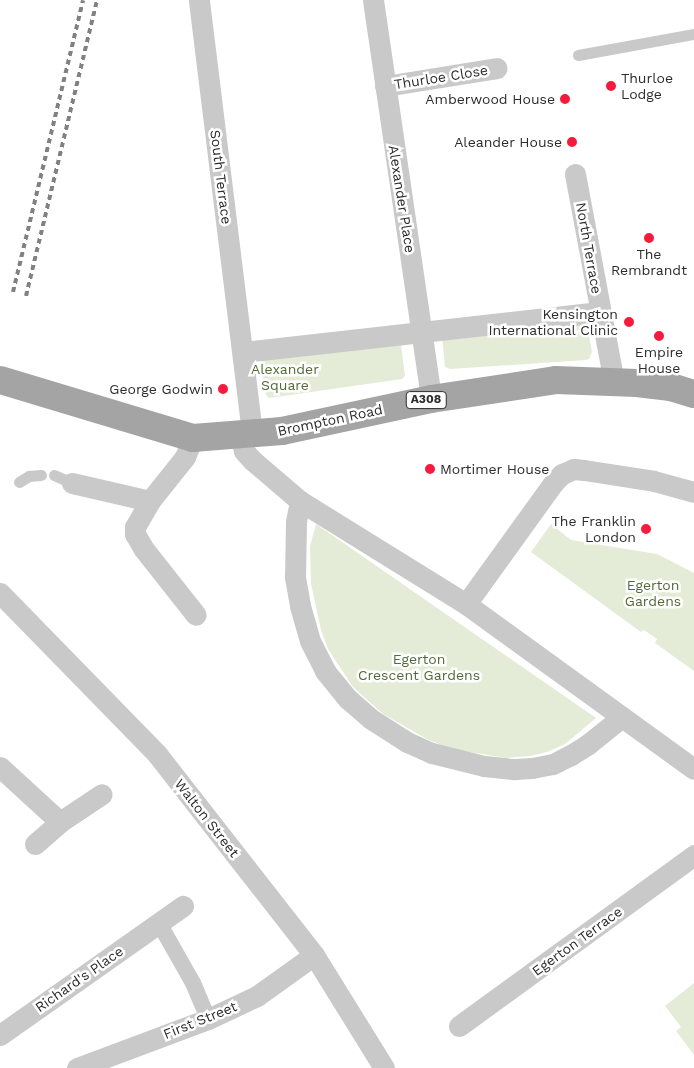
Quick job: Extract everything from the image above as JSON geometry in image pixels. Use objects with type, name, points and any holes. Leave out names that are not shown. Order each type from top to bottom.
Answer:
[{"type":"main road","name":"Brompton Road","points":[[0,380],[193,438],[282,431],[431,399],[556,380],[614,382],[671,387],[694,394]]},
{"type":"street","name":"South Terrace","points":[[201,0],[243,352]]},
{"type":"street","name":"Alexander Place","points":[[373,0],[431,399]]},
{"type":"street","name":"Thurloe Close","points":[[385,86],[497,68]]},
{"type":"street","name":"North Terrace","points":[[575,174],[614,382]]},
{"type":"street","points":[[600,312],[243,352],[246,435],[244,451],[300,501],[466,604],[694,769]]},
{"type":"street","points":[[193,438],[184,457],[150,500],[137,520],[135,534],[143,548],[196,615]]},
{"type":"street","points":[[466,604],[554,482],[562,474],[574,469],[584,470],[654,481],[694,492]]},
{"type":"street","points":[[63,479],[150,500]]},
{"type":"street","points":[[300,501],[296,522],[296,577],[300,606],[310,641],[325,671],[348,700],[370,720],[407,742],[432,753],[468,763],[532,768],[553,764],[572,755],[622,717]]},
{"type":"street","name":"Walton Street","points":[[0,593],[157,754],[314,955],[384,1068]]},
{"type":"street","points":[[0,767],[60,822]]},
{"type":"street","points":[[35,844],[60,822],[102,794]]},
{"type":"street","name":"Egerton Terrace","points":[[459,1026],[692,862]]},
{"type":"street","name":"Richard's Place","points":[[0,1035],[183,906]]},
{"type":"street","points":[[158,923],[192,983],[208,1019]]},
{"type":"street","name":"First Street","points":[[77,1068],[208,1019],[257,996],[314,955]]},
{"type":"lane","points":[[578,54],[694,34]]},
{"type":"lane","points":[[19,482],[29,476],[41,475]]},
{"type":"green space","points":[[586,320],[592,352],[589,359],[586,360],[450,369],[445,367],[442,337]]},
{"type":"green space","name":"Alexander Square","points":[[401,345],[405,376],[402,379],[269,398],[266,395],[260,360]]},
{"type":"green space","name":"Egerton Crescent Gardens","points":[[316,524],[596,718],[565,744],[547,752],[506,758],[451,749],[427,739],[383,714],[353,687],[328,649],[321,630],[311,584],[310,546]]},
{"type":"green space","name":"Egerton Gardens","points":[[551,524],[571,540],[657,554],[694,573],[694,671],[655,643],[657,639],[644,630],[641,632],[531,552]]},
{"type":"green space","points":[[694,983],[694,1055],[676,1031],[681,1027],[665,1006]]},
{"type":"railway","points":[[13,292],[83,0]]},
{"type":"railway","points":[[26,296],[97,0]]},
{"type":"place","name":"Thurloe Lodge","points":[[611,86]]},
{"type":"place","name":"Amberwood House","points":[[565,99]]},
{"type":"place","name":"Aleander House","points":[[572,142]]},
{"type":"place","name":"The Rembrandt","points":[[649,238]]},
{"type":"place","name":"Kensington International Clinic","points":[[629,322]]},
{"type":"place","name":"Empire House","points":[[659,336]]},
{"type":"place","name":"George Godwin","points":[[223,389]]},
{"type":"place","name":"Mortimer House","points":[[430,469]]},
{"type":"place","name":"The Franklin London","points":[[646,529]]}]
